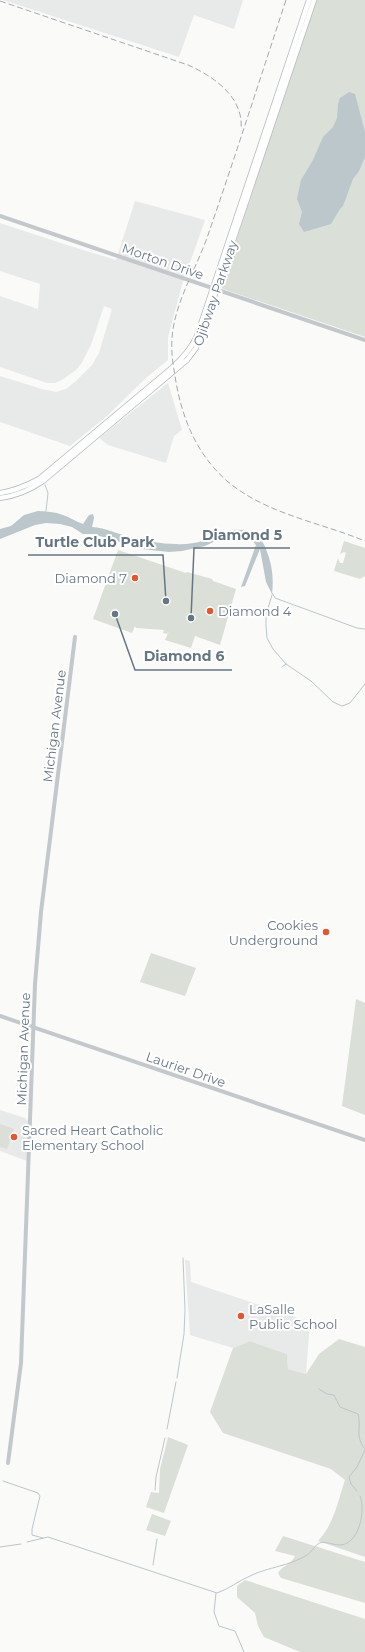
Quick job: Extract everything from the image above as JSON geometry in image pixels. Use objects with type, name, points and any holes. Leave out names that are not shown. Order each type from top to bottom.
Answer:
[{"type":"main road","name":"Ojibway Parkway","points":[[0,498],[18,494],[43,481],[187,360],[196,348],[309,0]]},
{"type":"main road","name":"Ojibway Parkway","points":[[0,493],[24,487],[38,479],[185,356],[192,347],[215,289],[314,0]]},
{"type":"street","name":"Morton Drive","points":[[0,216],[365,340]]},
{"type":"street","name":"Michigan Avenue","points":[[8,1463],[21,1363],[34,1027],[41,912],[75,638]]},
{"type":"street","name":"Laurier Drive","points":[[0,1016],[365,1140]]},
{"type":"shaded area","points":[[3,0],[243,0],[234,29],[194,15],[179,57]]},
{"type":"shaded area","points":[[316,0],[365,0],[365,337],[223,289],[221,286]]},
{"type":"shaded area","points":[[349,92],[355,94],[365,132],[365,157],[359,171],[353,179],[343,206],[331,224],[304,232],[299,224],[302,212],[297,199],[301,180],[313,160],[323,137],[333,127],[337,118],[340,98]]},
{"type":"shaded area","points":[[135,201],[205,220],[182,285],[168,337],[168,360],[147,377],[107,416],[70,446],[0,422],[0,376],[56,392],[66,389],[92,365],[99,353],[112,309],[104,306],[91,345],[81,364],[76,370],[62,380],[55,383],[47,383],[0,367],[0,296],[38,309],[40,284],[0,271],[0,223],[116,260]]},
{"type":"shaded area","points":[[168,383],[182,430],[174,436],[166,463],[108,445],[99,438]]},
{"type":"shaded area","points":[[38,511],[60,514],[83,524],[89,515],[93,514],[94,518],[92,527],[153,542],[190,544],[203,541],[220,533],[236,530],[242,530],[254,534],[263,543],[270,560],[273,582],[272,594],[266,582],[260,549],[245,586],[241,587],[256,545],[249,537],[224,537],[205,546],[169,552],[142,549],[92,534],[83,534],[72,527],[46,523],[35,525],[0,539],[0,529],[11,526],[24,515]]},
{"type":"shaded area","points":[[344,541],[365,548],[365,576],[360,579],[334,571],[338,558],[340,563],[343,563],[346,553],[344,552],[340,554]]},
{"type":"shaded area","points":[[118,550],[186,573],[212,579],[213,581],[236,589],[220,645],[195,636],[191,648],[165,640],[169,631],[167,634],[163,633],[164,630],[136,628],[135,626],[132,633],[93,619]]},
{"type":"shaded area","points":[[151,953],[196,968],[185,996],[140,982]]},
{"type":"shaded area","points":[[356,999],[365,1003],[365,1115],[342,1106]]},
{"type":"shaded area","name":"Sacred Heart Catholic Elementary School","points":[[0,1110],[25,1118],[28,1121],[27,1161],[0,1151]]},
{"type":"shaded area","points":[[0,1124],[14,1129],[7,1149],[0,1147]]},
{"type":"shaded area","name":"LaSalle Public School","points":[[185,1260],[190,1261],[191,1282],[310,1322],[306,1374],[288,1369],[287,1354],[250,1341],[233,1348],[190,1335]]},
{"type":"shaded area","points":[[339,1339],[365,1347],[365,1557],[318,1541],[332,1520],[345,1480],[331,1469],[223,1433],[210,1412],[233,1348],[250,1341],[287,1354],[288,1369],[306,1374],[319,1354]]},
{"type":"shaded area","points":[[168,1437],[188,1445],[164,1513],[146,1507],[151,1492],[159,1493],[160,1469]]},
{"type":"shaded area","points":[[152,1514],[171,1521],[165,1536],[146,1530]]},
{"type":"shaded area","points":[[283,1536],[365,1562],[365,1603],[281,1578],[278,1573],[294,1559],[295,1556],[275,1551]]},
{"type":"shaded area","points":[[245,1580],[365,1619],[365,1652],[300,1652],[264,1637],[258,1626],[255,1613],[237,1597],[237,1586]]},
{"type":"waterway","points":[[45,485],[48,493],[46,511]]},
{"type":"waterway","points":[[272,593],[275,598],[357,628],[365,629]]},
{"type":"waterway","points":[[272,595],[266,615],[267,638],[273,649],[286,664],[311,681],[333,702],[342,706],[350,703],[365,684]]},
{"type":"waterway","points":[[282,667],[286,664]]},
{"type":"waterway","points":[[177,1378],[184,1334],[185,1310],[183,1258]]},
{"type":"waterway","points":[[167,1429],[176,1382]]},
{"type":"waterway","points":[[319,1389],[327,1394],[334,1395],[340,1407],[358,1414],[359,1436],[365,1449]]},
{"type":"waterway","points":[[155,1490],[156,1477],[165,1438]]},
{"type":"waterway","points":[[357,1491],[351,1484],[349,1477],[357,1467],[365,1450]]},
{"type":"waterway","points":[[3,1481],[38,1493],[40,1496],[32,1529],[32,1535],[43,1538]]},
{"type":"waterway","points":[[27,1542],[48,1537],[217,1593],[264,1570],[300,1559],[309,1554],[317,1545],[321,1543],[325,1542],[337,1545],[346,1544],[354,1537],[361,1520],[362,1507],[360,1496]]},
{"type":"waterway","points":[[153,1565],[157,1539]]},
{"type":"waterway","points":[[0,1547],[21,1544]]},
{"type":"waterway","points":[[216,1593],[214,1612],[219,1626],[235,1631],[244,1652]]},
{"type":"railway","points":[[286,0],[208,235],[177,312],[172,339],[174,367],[181,405],[192,433],[207,459],[227,481],[259,502],[293,516],[365,541]]},
{"type":"railway","points":[[0,1],[188,65],[198,70],[217,82],[232,98],[238,107],[241,118],[241,129]]},
{"type":"place","name":"Diamond 7","points":[[135,578]]},
{"type":"place","name":"Turtle Club Park","points":[[166,601]]},
{"type":"place","name":"Diamond 4","points":[[210,611]]},
{"type":"place","name":"Diamond 6","points":[[115,614]]},
{"type":"place","name":"Diamond 5","points":[[191,618]]},
{"type":"place","name":"Cookies Underground","points":[[326,932]]},
{"type":"place","name":"Sacred Heart Catholic Elementary School","points":[[14,1137]]},
{"type":"place","name":"LaSalle Public School","points":[[241,1316]]}]
